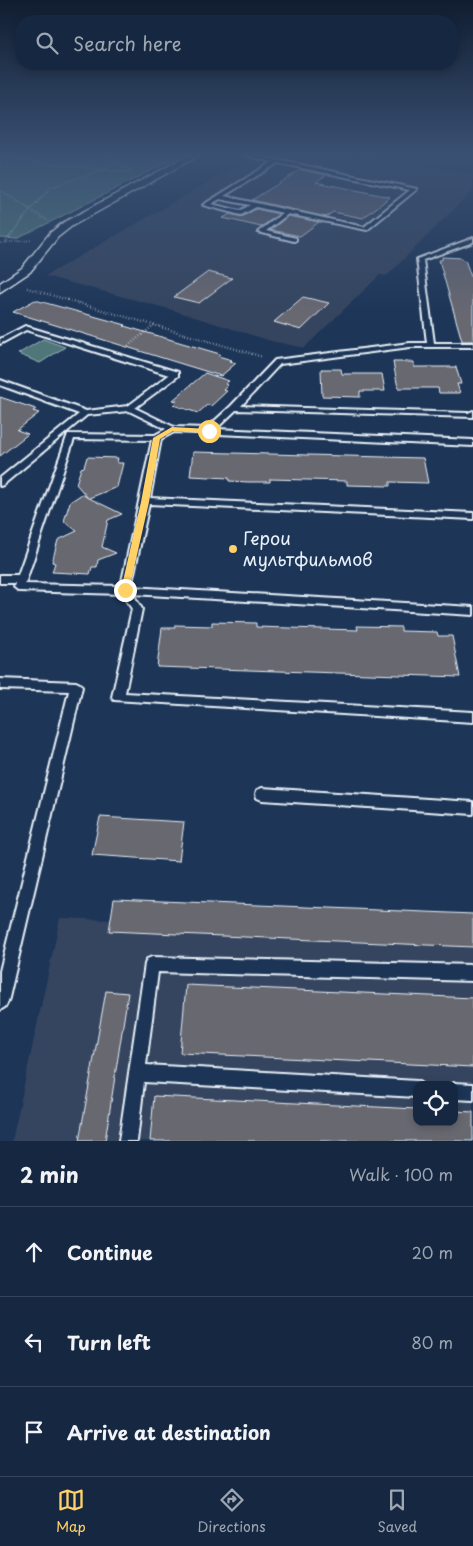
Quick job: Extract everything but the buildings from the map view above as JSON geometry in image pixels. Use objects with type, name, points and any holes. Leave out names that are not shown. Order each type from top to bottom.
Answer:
[{"type":"street","points":[[4,285],[26,270],[58,232],[97,209]]},
{"type":"lane","points":[[222,209],[241,213],[247,209]]},
{"type":"lane","points":[[276,209],[365,229],[389,209]]},
{"type":"lane","points":[[287,212],[261,232],[294,240]]},
{"type":"lane","points":[[430,344],[420,260],[473,240]]},
{"type":"lane","points":[[0,342],[25,328],[175,374],[130,408],[85,413],[0,382]]},
{"type":"lane","points":[[209,431],[278,362],[430,344],[473,345]]},
{"type":"lane","points":[[130,408],[172,429],[473,443]]},
{"type":"lane","points":[[234,408],[472,417]]},
{"type":"lane","points":[[0,483],[66,435],[85,413]]},
{"type":"lane","points":[[66,435],[157,438],[172,429]]},
{"type":"lane","points":[[66,435],[19,587],[125,590],[473,611]]},
{"type":"lane","points":[[157,438],[125,590],[136,609],[118,697],[473,716]]},
{"type":"lane","points":[[145,502],[473,516]]},
{"type":"lane","points":[[0,579],[21,579]]},
{"type":"lane","points":[[0,684],[76,687],[0,1002]]},
{"type":"lane","points":[[262,794],[473,808]]},
{"type":"lane","points":[[128,1141],[152,964],[473,973]]},
{"type":"lane","points":[[138,1073],[413,1089]]},
{"type":"lane","points":[[458,1091],[473,1092]]},
{"type":"path","points":[[6,242],[16,226],[25,219],[31,210],[58,232]]},
{"type":"path","points":[[0,243],[58,232]]},
{"type":"path","points":[[4,285],[154,325],[278,362]]},
{"type":"path","points":[[115,356],[154,325]]},
{"type":"shaded area","points":[[161,209],[454,209],[387,276],[380,275],[304,348],[271,341],[169,309],[45,276]]},
{"type":"shaded area","points":[[114,899],[473,914],[473,1141],[12,1141],[60,918],[110,920]]},
{"type":"green space","points":[[0,209],[75,209],[17,239],[0,238]]},
{"type":"green space","points":[[43,339],[65,347],[40,363],[18,354]]},
{"type":"place","name":"Герои мультфильмов","points":[[233,549]]},
{"type":"route","points":[[125,590],[157,438],[172,429],[209,431]]}]
